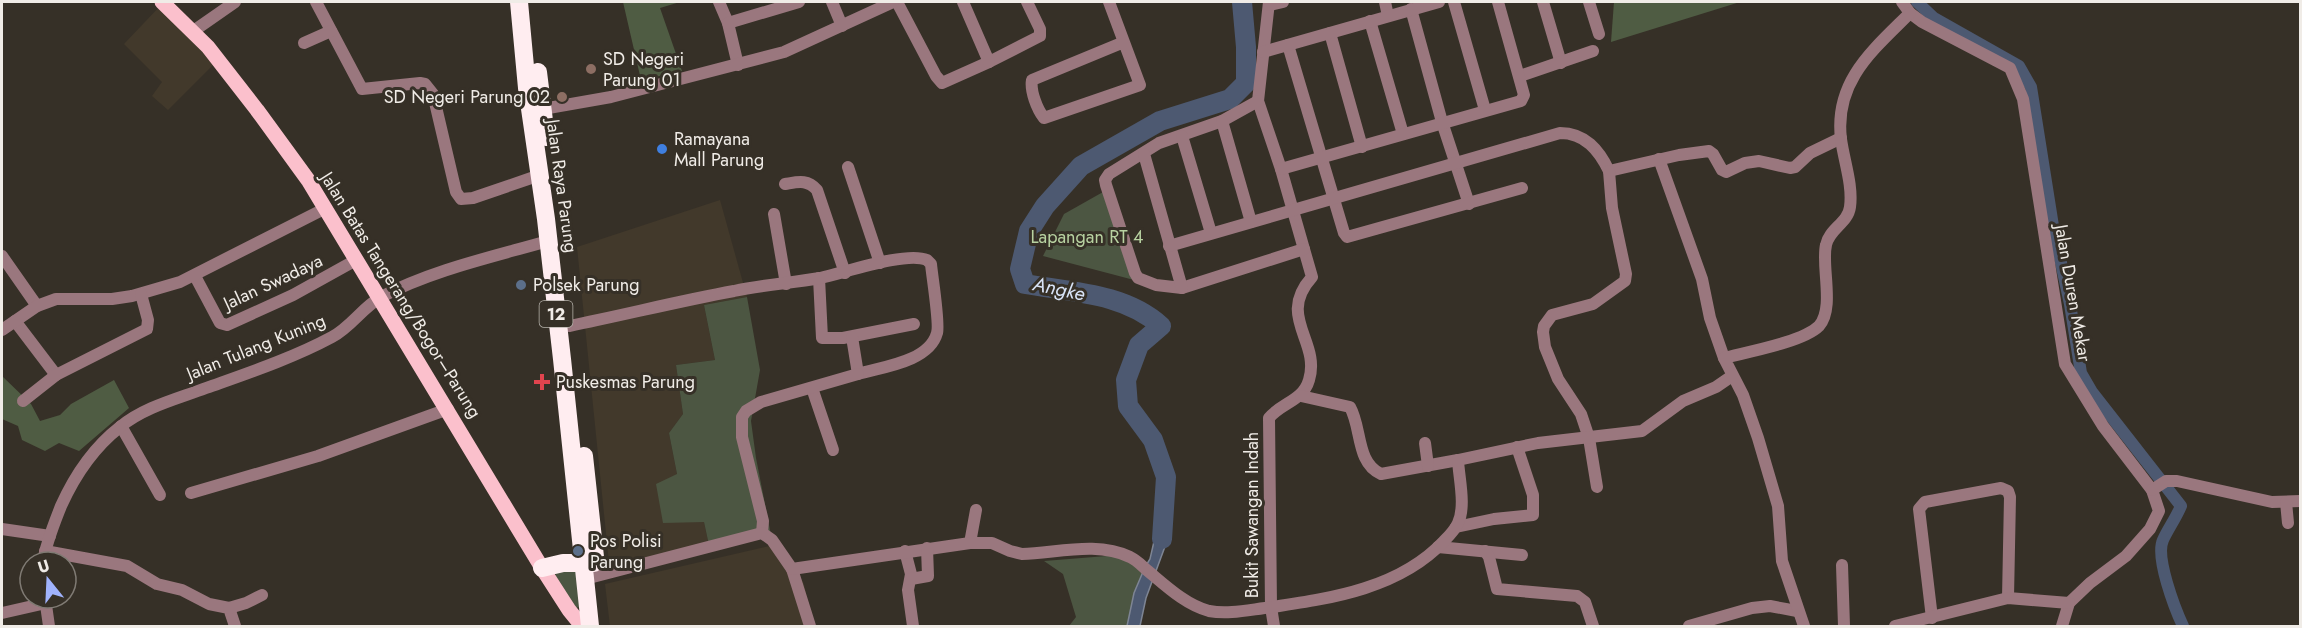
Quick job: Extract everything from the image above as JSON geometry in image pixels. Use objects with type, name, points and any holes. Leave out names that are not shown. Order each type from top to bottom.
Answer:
[{"type":"highway","name":"Jalan Raya Parung","points":[[519,2],[568,326],[568,359]]},
{"type":"highway","name":"Jalan Raya Parung","points":[[530,2],[540,175],[548,241],[568,359],[590,570],[601,627]]},
{"type":"highway","points":[[542,568],[563,563],[590,570]]},
{"type":"highway","name":"Jalan Raya Parung","points":[[590,570],[590,627]]},
{"type":"main road","name":"Jalan Batas Tangerang/Bogor–Parung","points":[[162,2],[208,47],[327,208],[379,299],[542,568],[582,627]]},
{"type":"street","points":[[192,32],[235,2]]},
{"type":"street","points":[[317,2],[362,89],[420,83],[430,88],[442,126],[456,192],[461,199],[473,198],[540,175]]},
{"type":"street","points":[[719,2],[728,23],[738,65]]},
{"type":"street","points":[[728,23],[799,2]]},
{"type":"street","points":[[832,2],[842,26]]},
{"type":"street","points":[[537,110],[611,97],[784,52],[895,2],[942,83],[1040,36],[1040,28],[1027,2]]},
{"type":"street","points":[[963,2],[989,62]]},
{"type":"street","points":[[1109,2],[1124,42],[1140,85],[1044,118],[1039,112],[1031,85],[1032,80],[1124,42]]},
{"type":"street","points":[[1283,2],[1269,3],[1258,101],[1281,169],[1312,277],[1299,297],[1297,320],[1303,331],[1311,363],[1309,380],[1301,396],[1350,407],[1366,461],[1374,471],[1381,474],[1517,447],[1646,430],[1683,401],[1716,387],[1732,376]]},
{"type":"street","points":[[1385,2],[1388,16]]},
{"type":"street","points":[[1263,52],[1439,2]]},
{"type":"street","points":[[1454,2],[1485,110]]},
{"type":"street","points":[[1281,169],[1524,98],[1520,76],[1498,2]]},
{"type":"street","points":[[1543,2],[1561,63]]},
{"type":"street","points":[[1588,2],[1599,34]]},
{"type":"street","name":"Jalan Duren Mekar","points":[[1902,2],[1910,13],[1946,36],[2010,68],[2014,74],[2024,99],[2065,364],[2103,426],[2153,489]]},
{"type":"street","points":[[1411,9],[1442,122],[1469,204]]},
{"type":"street","points":[[1724,358],[1781,343],[1810,332],[1820,324],[1826,311],[1826,244],[1850,210],[1851,195],[1841,138],[1840,109],[1844,95],[1853,75],[1866,57],[1910,13]]},
{"type":"street","points":[[1370,21],[1403,134]]},
{"type":"street","points":[[304,43],[331,31]]},
{"type":"street","points":[[1330,33],[1362,147]]},
{"type":"street","points":[[1288,45],[1347,237],[1522,188]]},
{"type":"street","points":[[1520,76],[1593,51]]},
{"type":"street","points":[[1258,101],[1222,121],[1160,143],[1109,174],[1105,180],[1106,185],[1135,273],[1138,278],[1160,286],[1182,288],[1304,249]]},
{"type":"street","points":[[1222,121],[1251,222]]},
{"type":"street","points":[[1169,246],[1560,133],[1569,133],[1587,140],[1596,149],[1609,171],[1612,208],[1626,274],[1625,281],[1593,304],[1552,315],[1547,320],[1543,332],[1545,347],[1558,379],[1578,408],[1589,438],[1597,487]]},
{"type":"street","points":[[1182,136],[1211,233]]},
{"type":"street","points":[[1609,171],[1659,159],[1709,151],[1722,170],[1726,172],[1745,163],[1759,161],[1790,168],[1795,167],[1810,153],[1841,138]]},
{"type":"street","points":[[1144,154],[1182,288]]},
{"type":"street","points":[[1659,159],[1702,279],[1710,318],[1724,358],[1753,421],[1779,515],[1782,561],[1804,627]]},
{"type":"street","points":[[848,167],[880,263]]},
{"type":"street","points":[[785,184],[805,181],[817,190],[845,273]]},
{"type":"street","points":[[2,330],[37,306],[56,299],[112,299],[141,294],[195,276],[327,208]]},
{"type":"street","points":[[774,214],[786,284]]},
{"type":"street","name":"Jalan Tulang Kuning","points":[[46,550],[66,495],[89,456],[121,426],[147,410],[251,371],[332,337],[346,328],[379,299],[418,280],[548,241]]},
{"type":"street","points":[[2,256],[37,306]]},
{"type":"street","points":[[568,326],[736,290],[845,273],[880,263],[923,258],[931,264],[938,332],[928,348],[920,354],[761,402],[746,411],[742,417],[741,437],[763,521],[762,533]]},
{"type":"street","name":"Jalan Swadaya","points":[[195,276],[220,323],[227,325],[317,283],[356,260]]},
{"type":"street","points":[[819,278],[822,336],[837,339],[914,324]]},
{"type":"street","points":[[23,401],[56,375],[147,329],[148,320],[141,294]]},
{"type":"street","points":[[15,321],[56,375]]},
{"type":"street","points":[[852,337],[858,374]]},
{"type":"street","points":[[812,388],[833,450]]},
{"type":"street","name":"Bukit Sawangan Indah","points":[[1274,627],[1270,607],[1269,418],[1301,396]]},
{"type":"street","points":[[191,493],[318,456],[448,410]]},
{"type":"street","points":[[121,426],[160,495]]},
{"type":"street","points":[[1425,443],[1428,466]]},
{"type":"street","points":[[1456,527],[1494,519],[1533,515],[1533,495],[1517,447]]},
{"type":"street","points":[[792,569],[970,543],[992,543],[1022,554],[1108,549],[1132,558],[1191,605],[1209,611],[1240,611],[1270,607],[1331,597],[1390,579],[1411,569],[1438,547],[1456,527],[1462,508],[1458,460]]},
{"type":"street","points":[[2062,627],[2069,603],[2090,583],[2126,556],[2150,529],[2159,511],[2153,489],[2166,482],[2187,482],[2256,499],[2301,501]]},
{"type":"street","points":[[1932,618],[1919,516],[1919,509],[1925,502],[2001,488],[2008,492],[2010,497],[2008,598]]},
{"type":"street","points":[[2286,502],[2288,523]]},
{"type":"street","points":[[970,543],[976,510]]},
{"type":"street","points":[[2,529],[50,536]]},
{"type":"street","points":[[590,570],[762,533],[772,540],[792,569],[810,627]]},
{"type":"street","points":[[1438,547],[1522,555]]},
{"type":"street","points":[[911,579],[928,576],[927,548]]},
{"type":"street","points":[[905,551],[911,579],[908,590],[913,627]]},
{"type":"street","points":[[1485,551],[1489,557],[1497,589],[1577,596],[1585,602],[1593,627]]},
{"type":"street","points":[[78,560],[127,566],[157,584],[182,590],[209,604],[229,608],[262,595]]},
{"type":"street","points":[[1842,565],[1844,627]]},
{"type":"street","points":[[1895,627],[2008,598],[2069,603]]},
{"type":"street","points":[[1689,627],[1752,608],[1770,606],[1797,611]]},
{"type":"street","points":[[229,608],[235,627]]},
{"type":"street","points":[[2,614],[18,609]]},
{"type":"street","points":[[47,610],[49,627]]},
{"type":"shaded area","points":[[163,3],[216,62],[168,110],[152,96],[162,82],[124,44]]},
{"type":"shaded area","points":[[720,200],[747,297],[704,305],[715,360],[676,365],[683,414],[669,433],[677,474],[704,522],[710,550],[610,573],[577,247]]},
{"type":"shaded area","points":[[774,545],[789,558],[804,584],[813,626],[610,626],[605,584]]},
{"type":"green space","points":[[623,2],[680,2],[660,8],[682,71],[641,80]]},
{"type":"green space","points":[[1614,2],[1740,2],[1611,42]]},
{"type":"green space","name":"Lapangan RT 4","points":[[1103,192],[1134,280],[1043,256],[1064,214]]},
{"type":"green space","points":[[747,297],[760,370],[751,421],[771,535],[710,550],[704,522],[663,523],[656,484],[677,474],[669,433],[683,414],[676,365],[715,360],[704,305]]},
{"type":"green space","points":[[2,376],[31,404],[40,421],[60,415],[71,404],[114,380],[129,408],[79,451],[59,443],[45,451],[22,440],[18,426],[2,419]]},
{"type":"green space","points":[[1119,555],[1145,567],[1134,593],[1127,626],[1069,626],[1076,617],[1063,574],[1044,561]]},
{"type":"green space","points":[[575,568],[582,607],[574,608],[555,577],[558,569]]},
{"type":"water","points":[[1161,511],[1168,513],[1167,541],[1146,598],[1140,626],[1127,626],[1134,593],[1150,559]]},
{"type":"waterway","name":"Angke","points":[[1162,539],[1166,477],[1153,440],[1128,406],[1126,380],[1139,345],[1161,326],[1147,315],[1114,300],[1025,284],[1020,269],[1029,231],[1045,206],[1081,166],[1160,121],[1230,99],[1246,83],[1242,2]]},
{"type":"waterway","points":[[1917,2],[1934,18],[2019,66],[2031,87],[2053,226],[2070,304],[2081,373],[2092,392],[2181,506],[2161,548],[2167,583],[2183,626]]},
{"type":"place","name":"SD Negeri Parung 01","points":[[591,69]]},
{"type":"place","name":"SD Negeri Parung 02","points":[[562,97]]},
{"type":"place","name":"Ramayana Mall Parung","points":[[662,149]]},
{"type":"place","name":"Polsek Parung","points":[[521,285]]},
{"type":"place","name":"Puskesmas Parung","points":[[542,382]]},
{"type":"place","name":"Pos Polisi Parung","points":[[578,551]]}]
